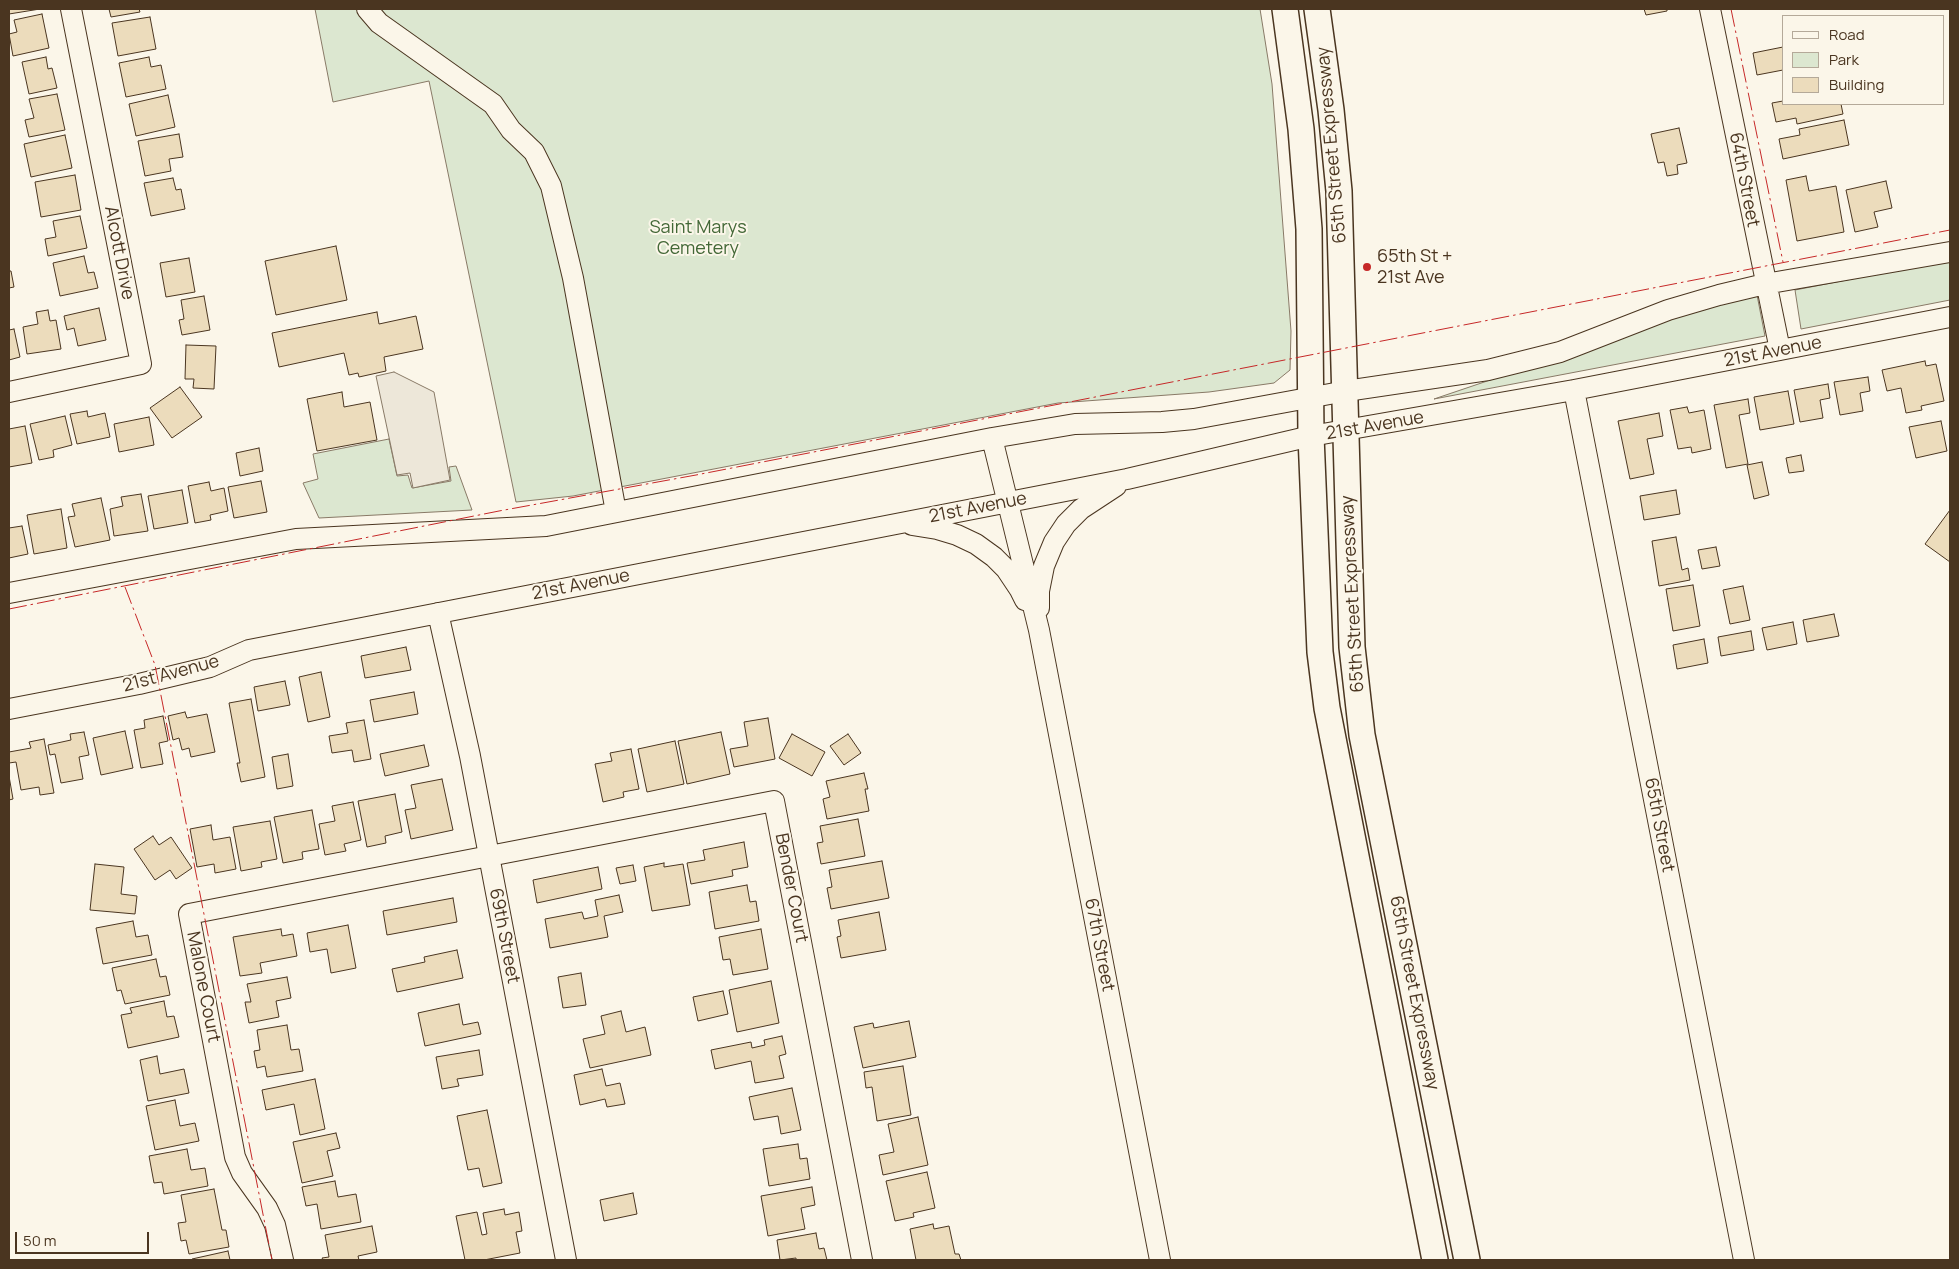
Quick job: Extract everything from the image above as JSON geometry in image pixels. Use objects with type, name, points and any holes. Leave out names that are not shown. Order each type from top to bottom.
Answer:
[{"type":"main road","name":"65th Street Expressway","points":[[1285,9],[1301,129],[1308,229],[1311,436],[1320,652],[1327,708],[1435,1260]]},
{"type":"main road","name":"65th Street Expressway","points":[[1317,9],[1340,191],[1352,647],[1362,735],[1467,1260]]},
{"type":"street","name":"Alcott Drive","points":[[9,392],[141,364],[71,9]]},
{"type":"street","points":[[367,9],[379,23],[493,104],[511,130],[534,152],[551,186],[573,278],[616,512]]},
{"type":"street","name":"64th Street","points":[[1710,9],[1780,350]]},
{"type":"street","points":[[9,593],[296,539],[546,526],[992,438],[1075,424],[1162,422],[1194,419],[1311,399],[1346,391],[1488,370],[1560,352],[1668,310],[1719,295],[1765,284],[1950,252]]},
{"type":"street","name":"21st Avenue","points":[[9,708],[139,684],[210,666],[249,650],[1127,479],[1311,436],[1574,390],[1950,317]]},
{"type":"street","name":"65th Street","points":[[1574,390],[1744,1260]]},
{"type":"street","name":"67th Street","points":[[992,438],[1039,630],[1160,1260]]},
{"type":"street","name":"67th Street","points":[[1039,630],[1039,591],[1044,566],[1054,542],[1066,524],[1081,509],[1127,479]]},
{"type":"street","name":"67th Street","points":[[900,523],[937,529],[957,535],[976,544],[994,557],[1006,569],[1020,590],[1039,630]]},
{"type":"street","name":"69th Street","points":[[438,614],[470,756],[566,1260]]},
{"type":"street","name":"Bender Court","points":[[489,856],[774,801],[862,1260]]},
{"type":"street","name":"Malone Court","points":[[283,1260],[271,1216],[242,1173],[236,1156],[189,914],[489,856]]},
{"type":"green space","name":"Saint Marys Cemetery","points":[[315,9],[1260,9],[1272,84],[1291,331],[1290,370],[1274,383],[1209,392],[1058,403],[573,496],[516,502],[429,81],[333,102]]},
{"type":"green space","points":[[1950,260],[1950,300],[1801,329],[1795,290]]},
{"type":"green space","points":[[1757,295],[1765,336],[1434,399],[1718,303]]},
{"type":"green space","points":[[389,439],[397,476],[408,475],[412,488],[451,481],[449,467],[456,466],[472,510],[319,518],[303,483],[318,479],[313,454]]},
{"type":"shaded area","points":[[394,372],[434,392],[450,480],[413,488],[410,473],[397,475],[376,376]]},
{"type":"building","points":[[9,9],[40,9],[9,14]]},
{"type":"building","points":[[109,9],[139,9],[140,12],[111,17]]},
{"type":"building","points":[[1644,9],[1667,9],[1667,11],[1646,15]]},
{"type":"building","points":[[42,14],[49,48],[13,56],[9,34],[17,32],[14,20]]},
{"type":"building","points":[[150,17],[156,49],[118,56],[112,23]]},
{"type":"building","points":[[1782,47],[1782,70],[1757,75],[1753,53]]},
{"type":"building","points":[[46,57],[48,69],[52,68],[57,88],[29,94],[22,62]]},
{"type":"building","points":[[149,57],[151,67],[161,65],[166,89],[126,97],[119,63]]},
{"type":"building","points":[[57,94],[65,130],[29,137],[25,120],[34,118],[29,99]]},
{"type":"building","points":[[168,95],[175,127],[136,136],[129,104]]},
{"type":"building","points":[[1782,101],[1782,105],[1841,105],[1843,114],[1797,124],[1796,118],[1776,122],[1772,103]]},
{"type":"building","points":[[1844,120],[1849,145],[1783,159],[1779,139],[1800,135],[1799,129]]},
{"type":"building","points":[[1679,128],[1687,163],[1677,165],[1678,174],[1667,176],[1664,162],[1658,163],[1651,134]]},
{"type":"building","points":[[179,134],[183,157],[169,159],[171,171],[145,176],[138,141]]},
{"type":"building","points":[[65,135],[72,168],[31,177],[24,144]]},
{"type":"building","points":[[75,175],[81,210],[41,217],[35,182]]},
{"type":"building","points":[[1806,176],[1809,191],[1836,186],[1844,232],[1797,241],[1786,180]]},
{"type":"building","points":[[173,178],[176,190],[181,189],[185,209],[151,216],[144,183]]},
{"type":"building","points":[[1886,181],[1892,208],[1874,212],[1878,227],[1855,232],[1846,190]]},
{"type":"building","points":[[80,216],[87,248],[48,256],[45,239],[56,237],[53,221]]},
{"type":"building","points":[[336,246],[347,300],[276,315],[265,261]]},
{"type":"building","points":[[84,256],[88,273],[94,272],[98,288],[60,296],[53,263]]},
{"type":"building","points":[[189,258],[195,292],[166,297],[160,263]]},
{"type":"building","points":[[9,271],[11,271],[14,287],[9,288]]},
{"type":"building","points":[[204,296],[210,330],[182,335],[179,320],[184,319],[181,300]]},
{"type":"building","points":[[99,308],[106,340],[78,346],[74,328],[67,330],[64,316]]},
{"type":"building","points":[[48,310],[50,321],[56,320],[61,349],[27,354],[23,327],[38,324],[36,312]]},
{"type":"building","points":[[377,312],[379,324],[416,316],[423,349],[384,357],[386,371],[359,377],[358,373],[349,375],[344,353],[279,367],[272,333]]},
{"type":"building","points":[[14,329],[20,357],[9,360],[9,330]]},
{"type":"building","points":[[186,345],[216,346],[214,389],[193,388],[194,379],[185,379]]},
{"type":"building","points":[[1925,361],[1926,366],[1936,364],[1944,401],[1921,406],[1922,410],[1906,413],[1901,388],[1887,391],[1882,370]]},
{"type":"building","points":[[1868,377],[1870,391],[1860,393],[1863,411],[1840,415],[1834,382]]},
{"type":"building","points":[[1828,384],[1830,398],[1820,400],[1823,418],[1800,422],[1794,390]]},
{"type":"building","points":[[180,387],[202,417],[172,438],[150,408]]},
{"type":"building","points":[[1788,391],[1794,424],[1760,430],[1754,397]]},
{"type":"building","points":[[342,392],[344,407],[370,402],[377,440],[317,451],[307,399]]},
{"type":"building","points":[[1748,399],[1750,413],[1739,415],[1748,464],[1726,468],[1714,405]]},
{"type":"building","points":[[1687,407],[1689,413],[1704,410],[1711,449],[1692,453],[1691,447],[1678,449],[1670,410]]},
{"type":"building","points":[[87,411],[88,417],[105,413],[110,437],[77,444],[70,414]]},
{"type":"building","points":[[1659,413],[1663,436],[1647,439],[1654,474],[1630,479],[1618,421]]},
{"type":"building","points":[[65,416],[72,445],[53,450],[54,457],[39,460],[30,424]]},
{"type":"building","points":[[149,417],[154,445],[119,452],[114,424]]},
{"type":"building","points":[[1941,421],[1947,451],[1916,458],[1909,427]]},
{"type":"building","points":[[25,426],[32,463],[9,467],[9,429]]},
{"type":"building","points":[[259,448],[263,471],[240,476],[236,453]]},
{"type":"building","points":[[1801,455],[1804,471],[1789,473],[1786,458]]},
{"type":"building","points":[[1762,462],[1769,495],[1754,499],[1747,465]]},
{"type":"building","points":[[261,481],[267,512],[234,518],[228,487]]},
{"type":"building","points":[[209,482],[211,491],[224,488],[228,511],[210,515],[211,520],[195,523],[188,486]]},
{"type":"building","points":[[182,490],[188,523],[154,529],[148,496]]},
{"type":"building","points":[[1676,490],[1680,514],[1644,520],[1640,496]]},
{"type":"building","points":[[141,494],[148,531],[114,536],[110,509],[123,506],[121,497]]},
{"type":"building","points":[[101,498],[110,540],[75,547],[68,517],[75,516],[72,504]]},
{"type":"building","points":[[61,509],[67,548],[34,554],[27,515]]},
{"type":"building","points":[[1950,510],[1950,562],[1925,544]]},
{"type":"building","points":[[22,526],[28,554],[9,558],[9,528]]},
{"type":"building","points":[[1676,537],[1682,570],[1688,568],[1690,580],[1659,586],[1652,541]]},
{"type":"building","points":[[1716,547],[1720,566],[1702,569],[1698,550]]},
{"type":"building","points":[[1693,585],[1700,626],[1673,631],[1666,589]]},
{"type":"building","points":[[1743,586],[1750,620],[1730,624],[1723,590]]},
{"type":"building","points":[[1834,614],[1839,636],[1807,642],[1803,620]]},
{"type":"building","points":[[1793,622],[1797,644],[1767,650],[1762,628]]},
{"type":"building","points":[[1751,631],[1754,650],[1721,656],[1718,637]]},
{"type":"building","points":[[1704,639],[1708,663],[1677,669],[1673,645]]},
{"type":"building","points":[[406,647],[411,670],[365,678],[361,656]]},
{"type":"building","points":[[321,672],[330,717],[308,722],[299,677]]},
{"type":"building","points":[[285,681],[290,705],[258,711],[254,687]]},
{"type":"building","points":[[414,692],[418,714],[374,722],[370,700]]},
{"type":"building","points":[[251,699],[265,777],[241,782],[237,763],[240,763],[229,703]]},
{"type":"building","points":[[185,712],[187,718],[207,714],[215,752],[191,757],[189,748],[182,750],[179,738],[173,740],[168,716]]},
{"type":"building","points":[[163,716],[168,741],[159,743],[163,764],[141,768],[134,730],[145,728],[144,720]]},
{"type":"building","points":[[768,718],[775,759],[734,767],[730,749],[748,746],[744,722]]},
{"type":"building","points":[[364,720],[371,759],[354,762],[352,750],[332,753],[329,736],[348,733],[346,723]]},
{"type":"building","points":[[125,731],[133,768],[101,775],[93,738]]},
{"type":"building","points":[[84,732],[89,755],[79,757],[83,779],[61,783],[55,754],[50,755],[48,745],[71,740],[70,734]]},
{"type":"building","points":[[721,732],[730,774],[687,784],[678,741]]},
{"type":"building","points":[[792,734],[825,752],[812,776],[779,758]]},
{"type":"building","points":[[848,734],[861,753],[844,765],[830,746]]},
{"type":"building","points":[[44,739],[54,793],[40,795],[39,787],[21,790],[16,762],[9,763],[9,752],[31,748],[29,742]]},
{"type":"building","points":[[675,741],[684,784],[647,792],[638,749]]},
{"type":"building","points":[[424,745],[429,766],[385,776],[380,754]]},
{"type":"building","points":[[631,749],[639,789],[623,792],[624,797],[603,802],[595,764],[612,761],[610,753]]},
{"type":"building","points":[[288,754],[293,786],[277,789],[272,757]]},
{"type":"building","points":[[864,773],[868,789],[865,789],[869,811],[827,819],[823,799],[830,797],[826,781]]},
{"type":"building","points":[[9,776],[13,799],[9,800]]},
{"type":"building","points":[[442,779],[453,830],[411,839],[405,810],[416,808],[411,785]]},
{"type":"building","points":[[395,794],[402,832],[385,836],[386,843],[367,847],[358,801]]},
{"type":"building","points":[[353,802],[361,840],[344,844],[346,851],[325,855],[319,824],[335,821],[332,806]]},
{"type":"building","points":[[312,810],[319,849],[302,852],[303,859],[283,863],[274,817]]},
{"type":"building","points":[[858,819],[865,856],[821,864],[817,843],[823,842],[820,826]]},
{"type":"building","points":[[270,821],[277,859],[261,862],[262,867],[241,871],[233,827]]},
{"type":"building","points":[[211,825],[213,840],[230,837],[236,869],[215,873],[214,864],[197,867],[190,829]]},
{"type":"building","points":[[153,836],[159,845],[171,837],[192,868],[176,879],[170,870],[155,880],[134,849]]},
{"type":"building","points":[[744,842],[748,867],[732,870],[733,876],[691,884],[687,863],[705,860],[703,850]]},
{"type":"building","points":[[882,861],[889,898],[831,909],[827,888],[832,887],[829,870]]},
{"type":"building","points":[[664,863],[664,867],[683,864],[690,905],[652,911],[644,867]]},
{"type":"building","points":[[95,864],[124,867],[121,894],[137,896],[135,914],[90,910]]},
{"type":"building","points":[[633,865],[636,881],[620,884],[616,868]]},
{"type":"building","points":[[598,867],[602,889],[537,903],[533,880]]},
{"type":"building","points":[[747,885],[750,902],[756,901],[759,921],[715,929],[709,892]]},
{"type":"building","points":[[619,895],[623,912],[604,916],[608,937],[550,948],[545,919],[582,912],[584,919],[598,916],[595,900]]},
{"type":"building","points":[[453,898],[457,922],[387,935],[383,911]]},
{"type":"building","points":[[879,912],[886,950],[841,958],[837,937],[841,936],[838,920]]},
{"type":"building","points":[[133,921],[136,937],[148,935],[152,955],[103,964],[96,928]]},
{"type":"building","points":[[348,925],[356,968],[331,973],[327,949],[310,952],[307,933]]},
{"type":"building","points":[[281,929],[282,936],[293,934],[297,956],[260,963],[262,973],[240,976],[233,937]]},
{"type":"building","points":[[761,929],[768,969],[733,975],[730,959],[723,960],[719,937]]},
{"type":"building","points":[[457,950],[463,978],[397,992],[392,969],[425,962],[424,957]]},
{"type":"building","points":[[156,959],[160,977],[166,976],[170,995],[125,1004],[121,990],[117,991],[112,968]]},
{"type":"building","points":[[581,973],[586,1005],[563,1008],[558,977]]},
{"type":"building","points":[[287,977],[291,998],[276,1001],[279,1017],[249,1023],[245,1002],[251,1002],[247,984]]},
{"type":"building","points":[[771,981],[779,1023],[737,1032],[729,990]]},
{"type":"building","points":[[723,991],[728,1014],[698,1021],[693,997]]},
{"type":"building","points":[[164,1001],[167,1017],[174,1016],[179,1037],[128,1048],[121,1015],[132,1013],[130,1008]]},
{"type":"building","points":[[459,1004],[463,1025],[478,1022],[481,1034],[425,1046],[418,1013]]},
{"type":"building","points":[[621,1011],[626,1032],[645,1027],[651,1055],[590,1068],[583,1039],[605,1034],[601,1016]]},
{"type":"building","points":[[909,1021],[916,1057],[863,1068],[854,1027],[873,1023],[874,1028]]},
{"type":"building","points":[[287,1025],[291,1050],[299,1049],[303,1071],[267,1077],[265,1066],[257,1068],[254,1051],[260,1050],[257,1030]]},
{"type":"building","points":[[782,1036],[786,1054],[779,1056],[784,1078],[755,1083],[751,1061],[715,1069],[711,1050],[751,1042],[752,1048],[765,1045],[764,1040]]},
{"type":"building","points":[[479,1050],[483,1075],[457,1079],[459,1086],[442,1089],[436,1057]]},
{"type":"building","points":[[157,1056],[160,1074],[184,1069],[189,1093],[148,1101],[140,1060]]},
{"type":"building","points":[[903,1066],[911,1115],[877,1121],[872,1087],[866,1088],[864,1072]]},
{"type":"building","points":[[602,1069],[606,1086],[620,1083],[625,1104],[607,1107],[605,1099],[580,1105],[574,1075]]},
{"type":"building","points":[[315,1079],[325,1129],[300,1135],[294,1104],[266,1110],[262,1090]]},
{"type":"building","points":[[792,1088],[801,1130],[781,1134],[778,1116],[754,1120],[749,1097]]},
{"type":"building","points":[[175,1100],[180,1126],[195,1123],[199,1141],[155,1150],[146,1106]]},
{"type":"building","points":[[487,1110],[502,1183],[483,1187],[479,1168],[468,1170],[457,1116]]},
{"type":"building","points":[[918,1117],[928,1165],[883,1175],[879,1155],[894,1152],[888,1124]]},
{"type":"building","points":[[336,1133],[340,1148],[327,1151],[333,1176],[302,1183],[293,1142]]},
{"type":"building","points":[[798,1144],[800,1159],[807,1158],[810,1179],[769,1186],[763,1149]]},
{"type":"building","points":[[187,1149],[191,1170],[205,1168],[208,1186],[164,1194],[162,1182],[154,1183],[149,1156]]},
{"type":"building","points":[[927,1172],[935,1208],[913,1213],[914,1217],[895,1221],[886,1181]]},
{"type":"building","points":[[335,1181],[338,1197],[356,1194],[361,1222],[321,1229],[317,1204],[306,1206],[302,1187]]},
{"type":"building","points":[[812,1187],[815,1205],[801,1208],[805,1229],[768,1236],[761,1196]]},
{"type":"building","points":[[214,1189],[222,1230],[226,1230],[229,1247],[189,1254],[186,1240],[181,1241],[178,1223],[186,1222],[181,1195]]},
{"type":"building","points":[[633,1193],[637,1214],[604,1221],[600,1200]]},
{"type":"building","points":[[504,1209],[505,1215],[519,1212],[522,1231],[516,1232],[520,1253],[484,1260],[465,1260],[456,1216],[477,1212],[482,1235],[487,1234],[483,1213]]},
{"type":"building","points":[[933,1224],[934,1229],[949,1226],[955,1254],[959,1254],[961,1260],[916,1260],[910,1229]]},
{"type":"building","points":[[372,1226],[377,1252],[358,1256],[359,1260],[323,1260],[322,1258],[329,1257],[325,1235]]},
{"type":"building","points":[[816,1233],[819,1249],[824,1248],[827,1260],[796,1260],[796,1258],[780,1260],[777,1240]]},
{"type":"building","points":[[228,1251],[230,1260],[192,1260],[192,1259]]},
{"type":"power","points":[[1731,9],[1783,262]]},
{"type":"power","points":[[9,609],[499,511],[696,475],[1950,230]]},
{"type":"power","points":[[125,587],[155,665],[272,1260]]},
{"type":"place","name":"65th St + 21st Ave","points":[[1367,267]]}]
